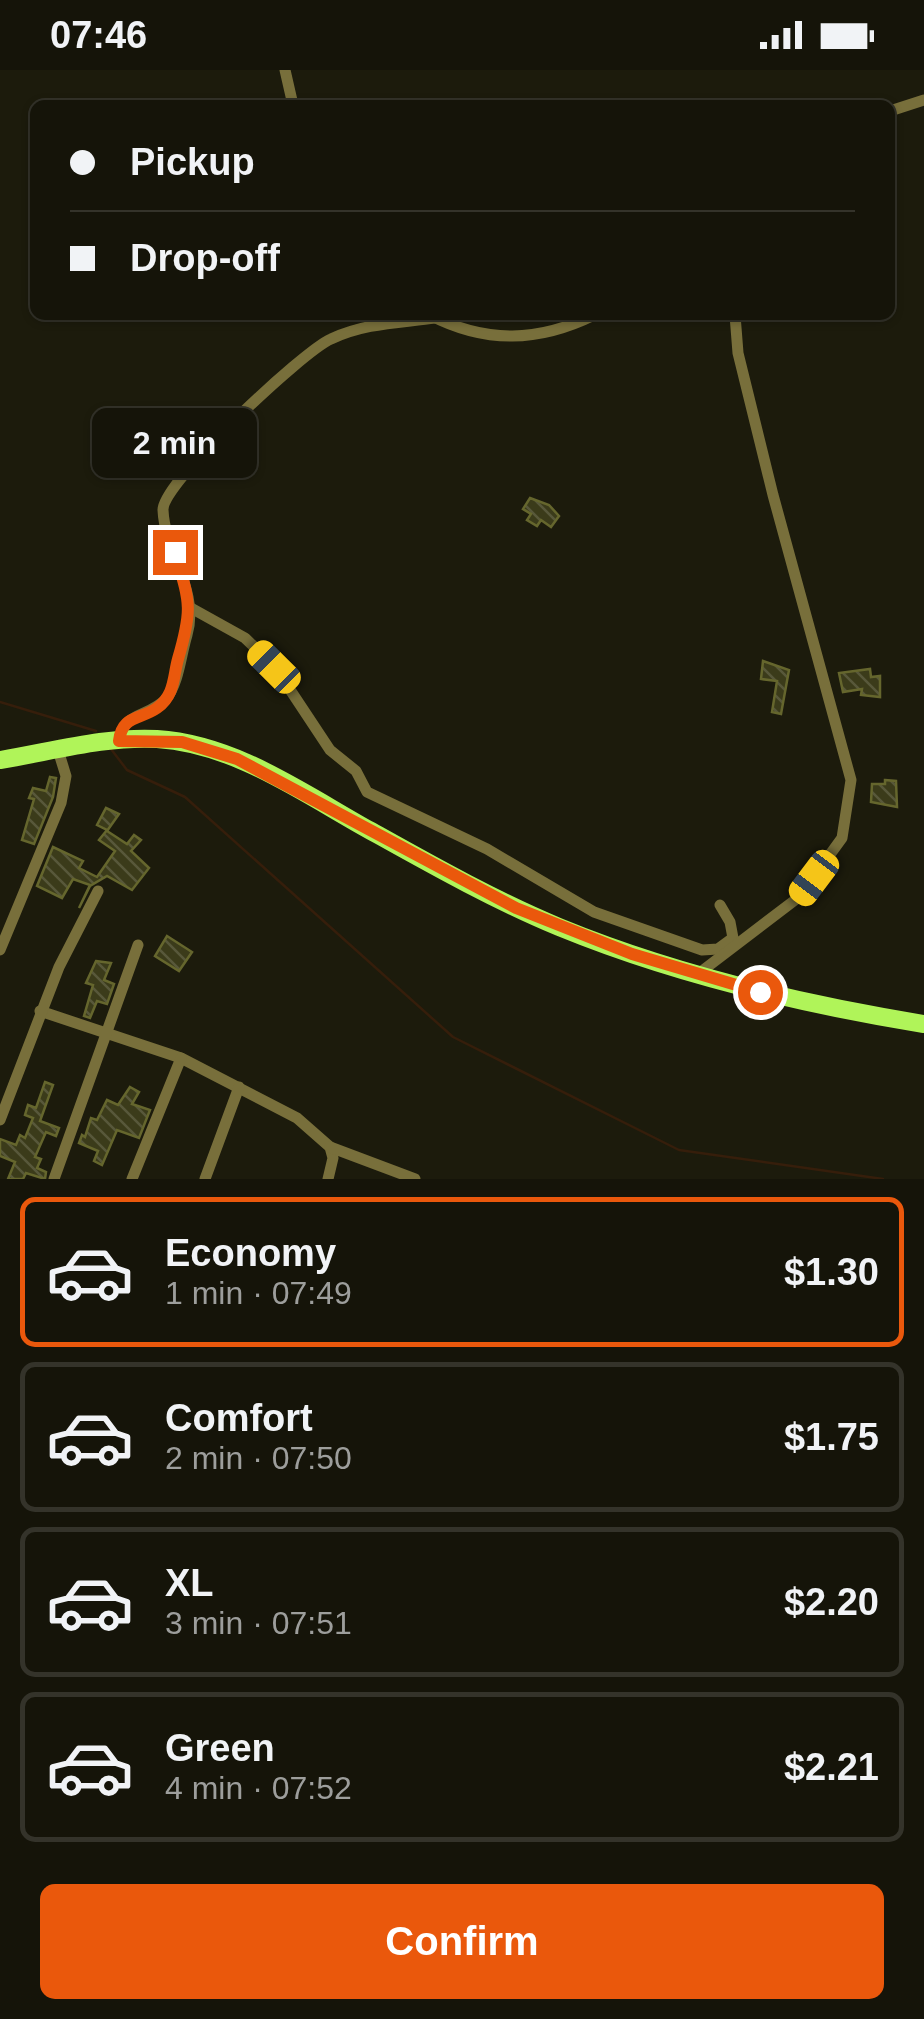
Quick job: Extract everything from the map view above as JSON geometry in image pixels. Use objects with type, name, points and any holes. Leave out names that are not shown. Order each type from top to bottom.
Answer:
[{"type":"main road","points":[[0,760],[119,741],[182,742],[237,759],[516,908],[632,954],[785,998],[924,1024]]},
{"type":"street","points":[[285,70],[293,100]]},
{"type":"street","points":[[895,109],[924,100]]},
{"type":"street","points":[[119,741],[120,730],[132,718],[155,710],[169,696],[191,608],[163,508],[170,488],[328,340],[374,324],[408,320]]},
{"type":"street","points":[[441,320],[473,332],[516,338],[547,334],[582,320]]},
{"type":"street","points":[[698,974],[800,897],[842,838],[852,780],[778,513],[738,353],[735,320]]},
{"type":"street","points":[[191,608],[246,638],[274,667],[330,750],[356,771],[367,792],[487,849],[594,912],[702,950],[718,950],[733,938],[730,922],[720,905]]},
{"type":"street","points":[[0,950],[61,803],[66,776],[58,750]]},
{"type":"street","points":[[0,1120],[40,1011],[71,939],[98,892]]},
{"type":"street","points":[[54,1179],[138,946]]},
{"type":"street","points":[[40,1011],[181,1058],[314,1130],[330,1148],[333,1158],[328,1179]]},
{"type":"street","points":[[132,1179],[181,1058]]},
{"type":"street","points":[[205,1179],[239,1087]]},
{"type":"street","points":[[330,1148],[415,1179]]},
{"type":"building","points":[[530,498],[549,505],[559,516],[551,527],[541,520],[537,526],[527,520],[531,514],[523,509]]},
{"type":"building","points":[[763,661],[789,670],[781,714],[772,712],[777,681],[761,679]]},
{"type":"building","points":[[870,669],[871,677],[880,676],[880,697],[861,695],[862,689],[843,692],[839,673]]},
{"type":"building","points":[[50,777],[56,778],[53,797],[34,844],[22,840],[34,799],[29,798],[33,788],[46,791]]},
{"type":"building","points":[[885,780],[896,781],[897,807],[871,802],[872,784],[885,784]]},
{"type":"building","points":[[106,808],[119,814],[107,831],[127,844],[134,835],[141,840],[131,851],[149,868],[132,890],[107,876],[90,886],[79,908],[90,885],[73,879],[62,898],[37,886],[53,847],[83,861],[79,868],[97,877],[115,851],[99,840],[107,830],[97,825]]},
{"type":"building","points":[[167,936],[192,952],[179,971],[155,956]]},
{"type":"building","points":[[96,961],[111,963],[104,980],[114,984],[107,1004],[97,1001],[90,1018],[84,1016],[93,985],[86,983]]},
{"type":"building","points":[[45,1082],[53,1085],[40,1121],[59,1128],[56,1136],[46,1132],[35,1157],[41,1159],[37,1168],[46,1172],[45,1179],[26,1173],[23,1179],[8,1179],[15,1162],[0,1156],[0,1139],[16,1145],[20,1135],[25,1138],[33,1118],[25,1115],[28,1105],[36,1108]]},
{"type":"building","points":[[130,1087],[139,1092],[132,1104],[150,1110],[139,1138],[117,1130],[102,1165],[94,1161],[98,1151],[79,1143],[91,1118],[97,1120],[107,1100],[118,1105]]},
{"type":"waterway","points":[[0,702],[96,731]]},
{"type":"waterway","points":[[111,749],[127,770],[185,797],[453,1037],[679,1150],[883,1179]]},
{"type":"route","points":[[175,552],[191,608],[177,674],[169,696],[155,710],[132,718],[120,730],[119,741],[182,742],[237,759],[516,908],[632,954],[760,992]]}]
